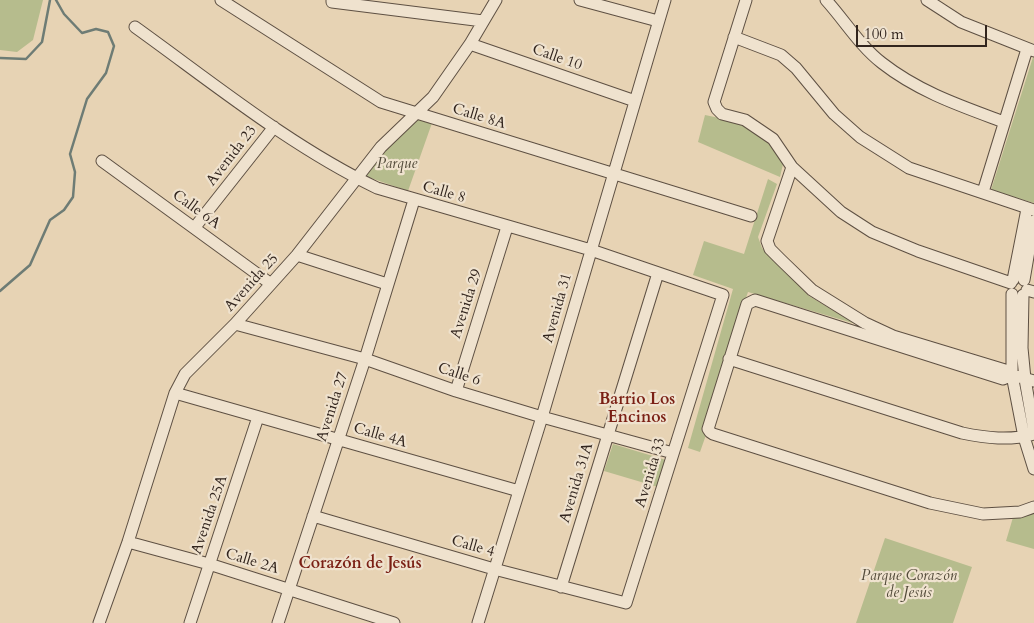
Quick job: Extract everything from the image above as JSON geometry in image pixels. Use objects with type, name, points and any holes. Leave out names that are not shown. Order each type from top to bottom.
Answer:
[{"type":"street","name":"Calle 8A","points":[[221,0],[381,102],[751,216]]},
{"type":"street","name":"Avenida 25","points":[[99,623],[128,542],[175,393],[185,374],[236,324],[298,255],[381,148],[433,97],[470,44],[496,0]]},
{"type":"street","points":[[580,0],[658,22]]},
{"type":"street","name":"Avenida 31","points":[[478,623],[542,417],[665,0]]},
{"type":"street","points":[[746,0],[714,102],[717,109],[722,114],[745,120],[773,139],[792,167],[841,212],[872,232],[1020,288]]},
{"type":"street","points":[[826,0],[850,31],[882,63],[929,93],[1004,122]]},
{"type":"street","points":[[928,0],[961,22],[1031,50],[1004,122],[983,192]]},
{"type":"street","points":[[332,1],[483,21]]},
{"type":"street","name":"Calle 8","points":[[135,27],[274,127],[358,179],[377,188],[591,250],[723,295]]},
{"type":"street","points":[[734,37],[781,54],[796,68],[834,114],[860,137],[909,168],[1031,210],[1020,288],[1012,375],[1031,434]]},
{"type":"street","name":"Calle 10","points":[[470,44],[635,101]]},
{"type":"street","name":"Avenida 23","points":[[195,228],[274,127]]},
{"type":"street","name":"Calle 6A","points":[[102,160],[271,284]]},
{"type":"street","points":[[792,167],[768,233],[767,241],[770,249],[812,290],[892,339]]},
{"type":"street","name":"Avenida 27","points":[[278,623],[339,440],[414,200]]},
{"type":"street","points":[[1034,221],[1020,288],[1022,348],[1030,380],[1034,469]]},
{"type":"street","name":"Avenida 29","points":[[456,391],[507,226]]},
{"type":"street","points":[[298,255],[387,284]]},
{"type":"street","name":"Avenida 31A","points":[[562,587],[658,273]]},
{"type":"street","name":"Avenida 33","points":[[626,603],[723,295]]},
{"type":"street","points":[[1030,380],[1012,375],[1003,379],[892,339],[755,300],[747,304],[708,428],[713,434],[930,504],[983,514],[1020,512],[1034,507]]},
{"type":"street","name":"Calle 6","points":[[236,324],[365,359],[456,391],[673,453]]},
{"type":"street","points":[[729,359],[982,437],[1031,434]]},
{"type":"street","name":"Calle 4A","points":[[175,393],[518,491]]},
{"type":"street","name":"Avenida 25A","points":[[190,623],[258,417]]},
{"type":"street","name":"Calle 4","points":[[313,516],[494,569],[626,603]]},
{"type":"street","name":"Calle 2A","points":[[128,542],[209,564],[394,623]]},
{"type":"green space","points":[[0,0],[43,0],[33,40],[17,52],[0,50]]},
{"type":"green space","points":[[1034,54],[1034,203],[991,190]]},
{"type":"green space","points":[[705,115],[724,119],[758,131],[784,160],[780,177],[698,142]]},
{"type":"green space","name":"Parque","points":[[417,117],[432,123],[408,191],[365,176],[386,148]]},
{"type":"green space","points":[[768,179],[777,184],[758,237],[762,248],[809,296],[856,324],[748,292],[723,364],[706,435],[700,452],[688,448],[733,289],[693,275],[704,241],[744,254]]},
{"type":"green space","points":[[613,444],[666,460],[658,487],[604,471]]},
{"type":"green space","points":[[1034,509],[1034,549],[1006,541],[1014,514]]},
{"type":"green space","name":"Parque Corazón de Jesús","points":[[885,538],[972,567],[953,623],[856,623]]},
{"type":"waterway","points":[[0,58],[26,59],[42,42],[50,0]]},
{"type":"waterway","points":[[0,291],[30,265],[50,220],[64,210],[73,197],[75,172],[70,154],[87,99],[106,73],[114,46],[108,32],[96,29],[82,33],[64,14],[56,0]]},
{"type":"district","name":"Barrio Los Encinos","points":[[637,409]]},
{"type":"district","name":"Corazón de Jesús","points":[[360,564]]}]
